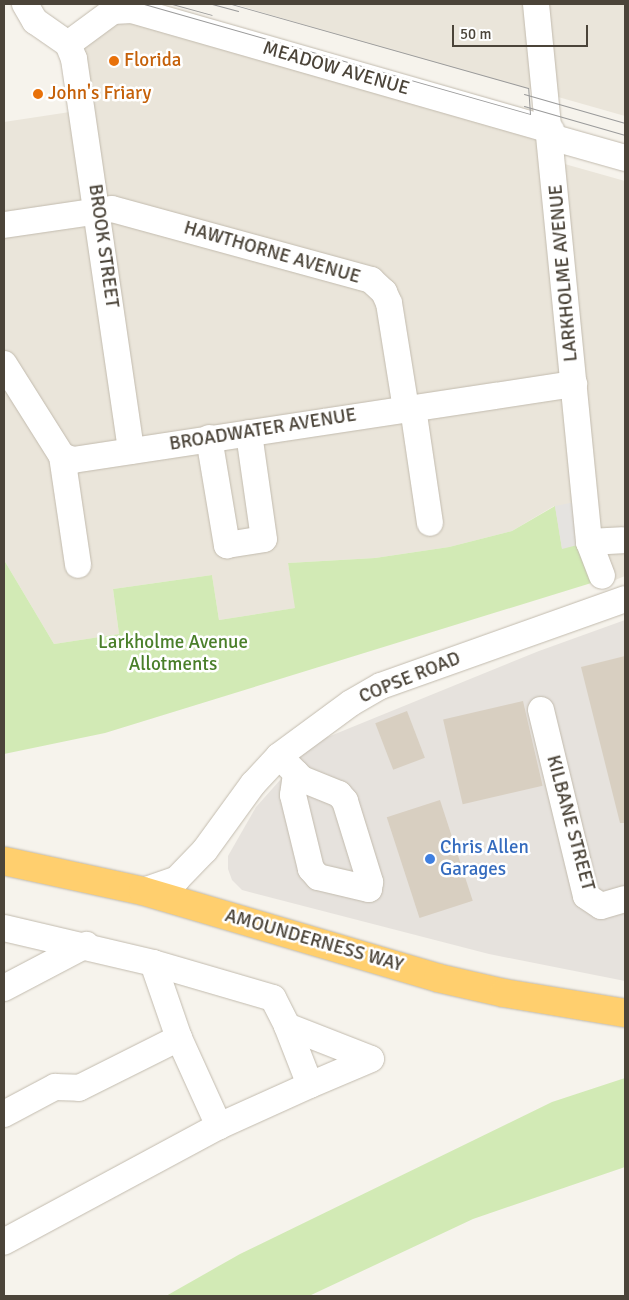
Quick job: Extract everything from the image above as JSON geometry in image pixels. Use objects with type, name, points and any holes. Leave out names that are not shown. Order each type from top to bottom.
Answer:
[{"type":"highway","name":"AMOUNDERNESS WAY","points":[[4,861],[143,891],[438,978],[504,993],[625,1013]]},
{"type":"street","points":[[25,4],[35,21],[68,44]]},
{"type":"street","name":"LARKHOLME AVENUE","points":[[536,4],[551,134],[589,542],[602,576]]},
{"type":"street","name":"MEADOW AVENUE","points":[[68,44],[113,11],[122,9],[551,134],[625,158]]},
{"type":"street","name":"BROOK STREET","points":[[68,44],[74,59],[98,210],[131,451]]},
{"type":"street","name":"HAWTHORNE AVENUE","points":[[4,225],[98,210],[120,210],[378,284],[389,303],[430,523]]},
{"type":"street","points":[[5,370],[62,456],[78,565]]},
{"type":"street","name":"BROADWATER AVENUE","points":[[62,456],[73,460],[574,384]]},
{"type":"street","points":[[209,438],[227,545],[264,539],[248,433]]},
{"type":"street","points":[[589,542],[622,540]]},
{"type":"street","name":"COPSE ROAD","points":[[143,891],[176,879],[191,865],[253,784],[297,771],[331,715],[381,686],[625,598]]},
{"type":"street","name":"KILBANE STREET","points":[[541,710],[586,896],[601,906],[625,898]]},
{"type":"street","points":[[4,928],[86,945],[273,998],[287,1026],[310,1085]]},
{"type":"street","points":[[4,988],[86,945]]},
{"type":"street","points":[[152,963],[179,1038],[219,1126]]},
{"type":"street","points":[[4,1242],[219,1126],[371,1059],[287,1026]]},
{"type":"street","points":[[4,1114],[56,1087],[79,1088],[179,1038]]},
{"type":"shaded area","points":[[234,4],[625,4],[625,116],[332,33]]},
{"type":"shaded area","points":[[113,11],[551,130],[554,161],[625,181],[625,576],[615,580],[612,573],[562,549],[554,506],[512,531],[449,547],[375,558],[288,563],[296,608],[219,620],[212,575],[113,589],[119,634],[54,644],[4,560],[4,122],[83,110],[74,59]]},
{"type":"shaded area","points":[[585,500],[589,542],[562,549],[555,506]]},
{"type":"shaded area","points":[[625,620],[625,981],[489,954],[242,890],[232,880],[228,869],[228,856],[256,807],[313,743],[539,651]]},
{"type":"green space","name":"Larkholme Avenue Allotments","points":[[555,506],[562,548],[586,543],[601,580],[105,733],[4,754],[4,560],[54,644],[119,634],[113,589],[212,575],[219,620],[295,608],[288,563],[375,558],[449,547],[512,531]]},
{"type":"green space","points":[[625,1078],[625,1167],[473,1219],[309,1296],[166,1296],[240,1254],[552,1102]]},
{"type":"building","points":[[625,656],[625,823],[620,823],[581,667]]},
{"type":"building","points":[[523,701],[543,786],[463,804],[443,719]]},
{"type":"building","points":[[407,711],[425,758],[393,770],[375,723]]},
{"type":"building","name":"Chris Allen Garages","points":[[440,800],[473,901],[419,918],[387,817]]},
{"type":"tram line","points":[[144,4],[530,114],[528,88],[232,4]]},
{"type":"tram line","points":[[172,4],[212,15]]},
{"type":"tram line","points":[[212,4],[238,11]]},
{"type":"tram line","points":[[524,94],[625,123]]},
{"type":"tram line","points":[[524,106],[625,135]]},
{"type":"place","name":"Florida","points":[[114,61]]},
{"type":"place","name":"John's Friary","points":[[38,94]]},
{"type":"place","name":"Chris Allen Garages","points":[[430,859]]}]
